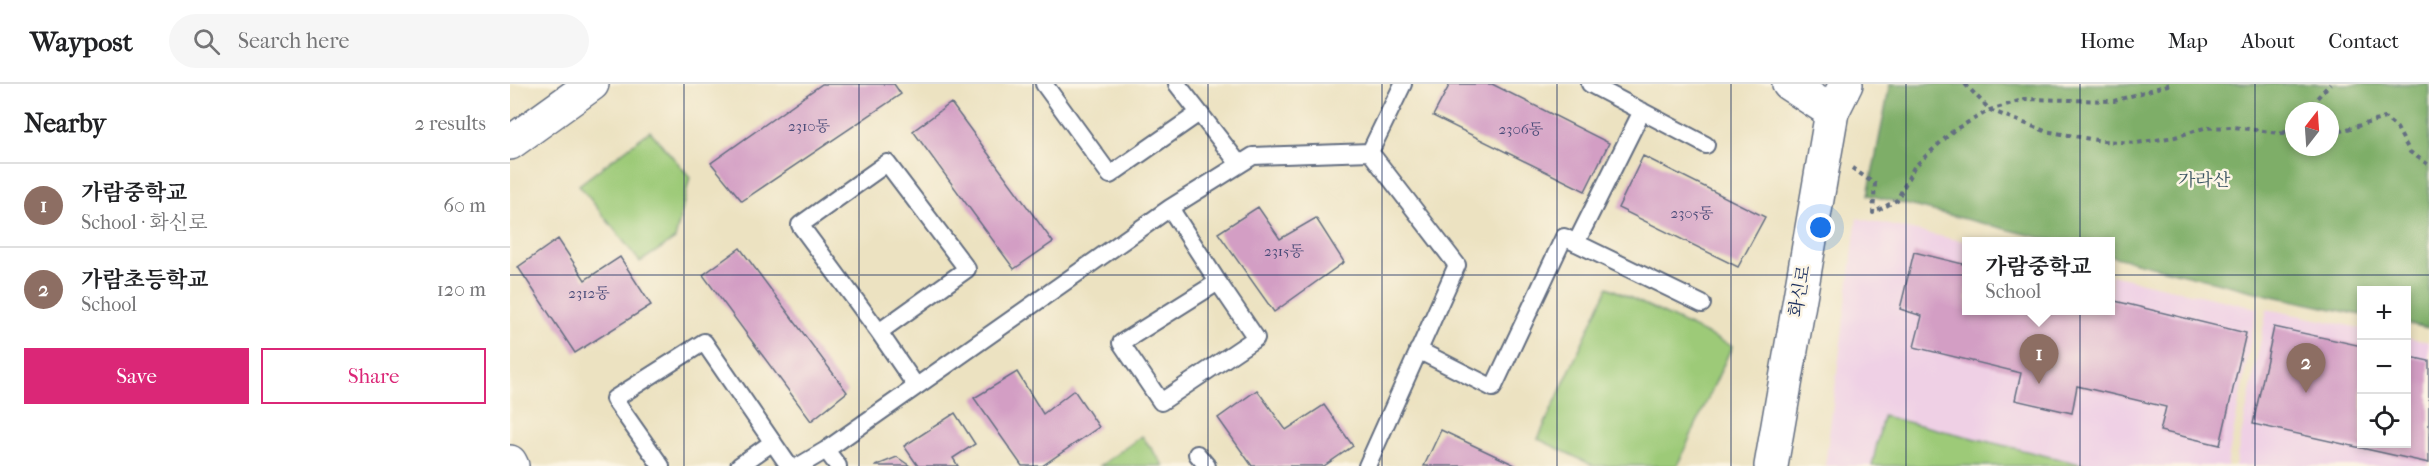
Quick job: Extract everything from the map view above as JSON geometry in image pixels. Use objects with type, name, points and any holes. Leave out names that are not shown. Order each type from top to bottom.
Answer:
[{"type":"main road","points":[[510,143],[592,84]]},
{"type":"main road","points":[[1789,84],[1839,98]]},
{"type":"main road","name":"화신로","points":[[1771,466],[1839,98]]},
{"type":"lane","points":[[1044,84],[1110,175],[1199,113]]},
{"type":"lane","points":[[1177,84],[1239,164]]},
{"type":"lane","points":[[1370,152],[1403,84]]},
{"type":"lane","points":[[1590,84],[1706,145]]},
{"type":"lane","points":[[1576,243],[1642,111]]},
{"type":"lane","points":[[799,466],[826,450],[1170,208],[1253,156],[1370,152]]},
{"type":"lane","points":[[1367,466],[1456,265],[1370,152]]},
{"type":"lane","points":[[879,332],[967,269],[887,163],[800,225],[916,386]]},
{"type":"lane","points":[[1170,208],[1256,338],[1161,402],[1121,343],[1218,282]]},
{"type":"lane","points":[[1418,350],[1493,388],[1564,237],[1702,304]]},
{"type":"lane","points":[[661,466],[614,399],[704,342],[789,466]]},
{"type":"lane","points":[[739,466],[773,442]]},
{"type":"lane","points":[[826,450],[838,466]]},
{"type":"path","points":[[1965,84],[1990,110],[2045,131],[2102,141],[2136,143],[2175,137],[2204,128],[2233,128],[2283,134]]},
{"type":"path","points":[[1852,168],[1875,184],[1873,213],[1897,200],[1914,167],[1954,130],[1990,110],[2025,99],[2114,101],[2171,84]]},
{"type":"path","points":[[2313,102],[2330,84]]},
{"type":"path","points":[[2339,131],[2385,118],[2397,128],[2410,152],[2429,165]]},
{"type":"shaded area","points":[[1857,218],[1962,241],[1962,315],[2115,315],[2115,276],[2257,308],[2227,466],[1825,466]]},
{"type":"shaded area","points":[[2267,309],[2357,327],[2357,448],[2411,448],[2411,338],[2429,342],[2429,466],[2235,466]]},
{"type":"green space","name":"가라산","points":[[1890,84],[2429,84],[2429,328],[2411,325],[2411,286],[2357,286],[2357,314],[2268,295],[2115,257],[2115,237],[2038,237],[1868,195]]},
{"type":"green space","points":[[650,131],[690,177],[675,239],[640,262],[579,185]]},
{"type":"green space","points":[[1608,287],[1732,346],[1677,466],[1594,466],[1538,439]]},
{"type":"green space","points":[[1883,416],[2088,466],[1872,466]]},
{"type":"green space","points":[[1142,436],[1164,466],[1100,466]]},
{"type":"building","points":[[822,84],[894,84],[901,94],[742,201],[711,163]]},
{"type":"building","points":[[1450,84],[1492,84],[1609,143],[1585,191],[1433,116]]},
{"type":"building","points":[[951,103],[1053,242],[1014,269],[913,131]]},
{"type":"building","points":[[1643,156],[1765,217],[1738,267],[1618,208]]},
{"type":"building","points":[[1258,207],[1280,239],[1316,218],[1344,262],[1274,312],[1218,233]]},
{"type":"building","points":[[558,239],[585,280],[620,257],[651,305],[575,353],[518,267]]},
{"type":"building","points":[[740,248],[847,392],[811,421],[703,275]]},
{"type":"building","points":[[1914,252],[1962,264],[1962,315],[2115,315],[2115,301],[2246,333],[2220,445],[2160,431],[2166,407],[2077,386],[2072,413],[2015,400],[2021,373],[1914,347],[1922,316],[1900,309]]},
{"type":"building","points":[[2274,327],[2357,345],[2357,447],[2253,424]]},
{"type":"building","points":[[2411,357],[2429,361],[2429,463],[2361,448],[2411,448]]},
{"type":"building","points":[[1017,372],[1043,414],[1074,390],[1099,427],[1042,466],[1022,466],[974,398]]},
{"type":"building","points":[[1257,390],[1286,430],[1324,405],[1353,446],[1324,466],[1252,466],[1218,418]]},
{"type":"building","points":[[955,413],[975,444],[953,458],[958,466],[918,466],[904,446]]},
{"type":"building","points":[[1441,430],[1517,466],[1424,466]]},
{"type":"building","points":[[897,457],[910,466],[875,466]]},
{"type":"place","name":"가람중학교","points":[[2039,384]]},
{"type":"place","name":"가람초등학교","points":[[2306,393]]}]
